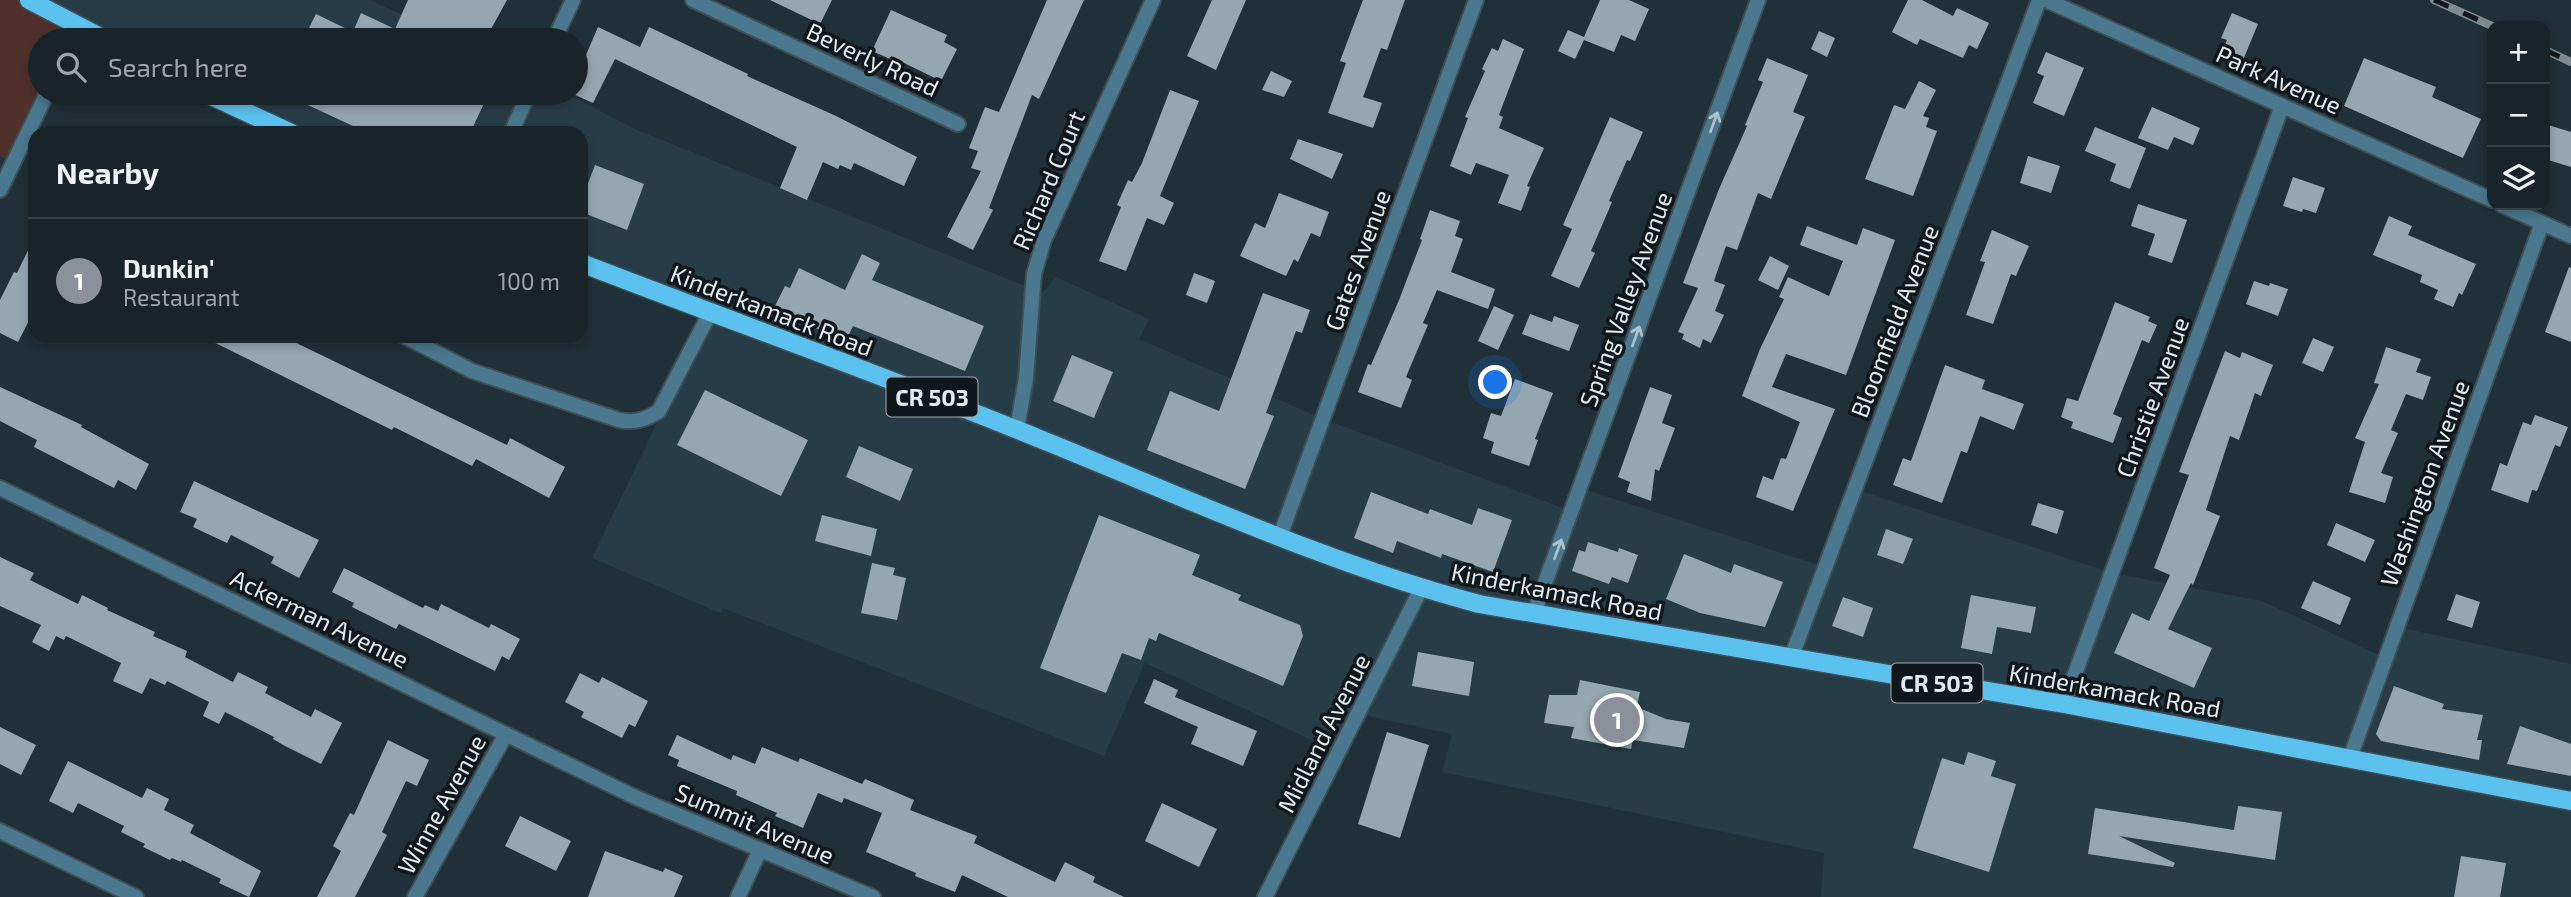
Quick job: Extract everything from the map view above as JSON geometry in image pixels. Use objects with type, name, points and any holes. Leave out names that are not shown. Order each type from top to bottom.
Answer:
[{"type":"main road","points":[[29,0],[68,28]]},
{"type":"main road","points":[[231,105],[276,126]]},
{"type":"main road","name":"Kinderkamack Road","points":[[588,266],[1017,429],[1280,536],[1421,589],[1479,604],[2064,704],[2571,801]]},
{"type":"street","points":[[560,28],[573,0]]},
{"type":"street","name":"Beverly Road","points":[[693,0],[958,124]]},
{"type":"street","name":"Richard Court","points":[[1017,429],[1029,348],[1034,274],[1044,240],[1153,0]]},
{"type":"street","name":"Gates Avenue","points":[[1280,536],[1476,0]]},
{"type":"street","name":"Spring Valley Avenue","points":[[1534,613],[1758,0]]},
{"type":"street","name":"Bloomfield Avenue","points":[[1791,658],[2039,0]]},
{"type":"street","name":"Park Avenue","points":[[2046,0],[2487,199]]},
{"type":"street","points":[[35,126],[43,105]]},
{"type":"street","points":[[513,126],[523,105]]},
{"type":"street","name":"Christie Avenue","points":[[2064,704],[2282,106]]},
{"type":"street","points":[[0,190],[28,144]]},
{"type":"street","points":[[2513,210],[2571,236]]},
{"type":"street","name":"Washington Avenue","points":[[2350,758],[2542,223]]},
{"type":"street","points":[[418,343],[472,371],[619,420],[636,422],[659,411],[710,313]]},
{"type":"street","name":"Ackerman Avenue","points":[[0,488],[620,789]]},
{"type":"street","name":"Midland Avenue","points":[[1265,897],[1421,589]]},
{"type":"street","name":"Winne Avenue","points":[[415,897],[506,734]]},
{"type":"street","name":"Summit Avenue","points":[[620,789],[873,897]]},
{"type":"street","points":[[0,831],[136,897]]},
{"type":"street","points":[[738,897],[760,850]]},
{"type":"shaded area","points":[[0,0],[29,0],[78,26],[28,28],[28,105],[35,105],[13,163],[0,156]]},
{"type":"shaded area","points":[[29,0],[370,0],[430,28],[83,28]]},
{"type":"shaded area","points":[[231,105],[588,105],[637,130],[1042,293],[1056,277],[1149,319],[1139,339],[1323,419],[1571,511],[1580,488],[1825,567],[1855,489],[2112,573],[2262,601],[2385,658],[2397,627],[2571,664],[2571,897],[1821,897],[1824,853],[1442,772],[1452,734],[1358,714],[1338,752],[1145,663],[1104,756],[723,608],[720,613],[592,558],[710,313],[588,266],[588,126],[276,126]]},
{"type":"building","points":[[408,0],[507,0],[492,28],[395,28]]},
{"type":"building","points":[[770,0],[832,0],[820,24]]},
{"type":"building","points":[[1047,0],[1084,0],[1039,99],[1032,95],[989,208],[993,210],[973,250],[947,237],[981,171],[971,168],[978,151],[969,148],[985,107],[999,112]]},
{"type":"building","points":[[1212,0],[1246,0],[1216,70],[1187,56]]},
{"type":"building","points":[[1363,0],[1405,0],[1387,50],[1381,48],[1363,97],[1382,103],[1373,128],[1328,113],[1346,63],[1340,61]]},
{"type":"building","points":[[1600,0],[1629,0],[1649,9],[1635,41],[1621,35],[1614,52],[1584,40],[1575,59],[1558,51],[1568,30],[1584,37]]},
{"type":"building","points":[[1908,0],[1922,0],[1953,16],[1957,8],[1989,23],[1977,49],[1969,45],[1963,58],[1920,39],[1917,45],[1892,32]]},
{"type":"building","points":[[891,10],[947,35],[944,42],[957,49],[941,81],[898,60],[897,62],[872,51]]},
{"type":"building","points":[[361,13],[393,28],[355,28]]},
{"type":"building","points":[[2232,13],[2258,24],[2243,60],[2222,51],[2227,40],[2221,38]]},
{"type":"building","points":[[316,14],[345,28],[309,28]]},
{"type":"building","points":[[598,27],[640,47],[649,27],[917,157],[904,186],[854,163],[851,170],[840,165],[838,169],[823,162],[807,200],[780,188],[797,147],[615,59],[593,103],[588,101],[588,50]]},
{"type":"building","points":[[1819,31],[1835,38],[1827,57],[1811,49]]},
{"type":"building","points":[[1503,39],[1524,49],[1499,115],[1503,117],[1499,128],[1544,148],[1527,186],[1530,187],[1521,211],[1498,203],[1509,175],[1476,163],[1471,175],[1450,166],[1468,118],[1465,117],[1485,71],[1482,69],[1492,48],[1498,51]]},
{"type":"building","points":[[2046,52],[2084,68],[2064,116],[2033,103],[2044,76],[2037,73]]},
{"type":"building","points":[[1767,58],[1808,75],[1793,112],[1805,117],[1771,199],[1758,193],[1737,250],[1726,246],[1714,281],[1725,285],[1715,311],[1724,315],[1711,343],[1703,339],[1700,348],[1682,339],[1684,334],[1678,332],[1698,288],[1683,283],[1719,189],[1747,126],[1745,125],[1763,82],[1758,80]]},
{"type":"building","points":[[2364,58],[2436,87],[2432,97],[2481,119],[2463,158],[2344,106]]},
{"type":"building","points":[[1271,71],[1292,81],[1284,97],[1262,90]]},
{"type":"building","points":[[1919,81],[1936,90],[1923,116],[1929,118],[1926,127],[1937,131],[1913,196],[1865,179],[1894,105],[1905,109]]},
{"type":"building","points":[[1170,90],[1199,101],[1160,196],[1174,203],[1164,225],[1147,218],[1126,271],[1099,261],[1121,207],[1117,205],[1128,180],[1132,182],[1142,163]]},
{"type":"building","points":[[308,105],[483,105],[473,126],[353,126]]},
{"type":"building","points":[[2152,107],[2200,128],[2193,145],[2174,137],[2168,150],[2138,138]]},
{"type":"building","points":[[1610,117],[1643,132],[1609,201],[1612,202],[1591,251],[1595,253],[1579,288],[1551,276],[1572,229],[1563,225]]},
{"type":"building","points":[[2550,126],[2571,132],[2571,167],[2550,161]]},
{"type":"building","points":[[2095,127],[2146,148],[2130,189],[2110,181],[2116,164],[2085,151]]},
{"type":"building","points":[[1298,139],[1343,154],[1332,179],[1290,159]]},
{"type":"building","points":[[2028,156],[2060,166],[2051,193],[2020,183]]},
{"type":"building","points":[[595,165],[644,184],[627,230],[588,215],[588,184]]},
{"type":"building","points":[[2293,177],[2325,188],[2316,213],[2283,206]]},
{"type":"building","points":[[1279,193],[1329,212],[1320,237],[1311,233],[1298,262],[1294,259],[1286,276],[1240,256],[1255,223],[1265,228]]},
{"type":"building","points":[[2138,204],[2187,220],[2172,263],[2148,255],[2155,234],[2131,226]]},
{"type":"building","points":[[1430,210],[1460,221],[1455,236],[1463,239],[1451,272],[1495,289],[1488,309],[1437,290],[1423,323],[1428,325],[1406,377],[1412,380],[1401,408],[1358,392],[1368,364],[1371,365],[1399,300],[1422,240],[1420,239]]},
{"type":"building","points":[[2389,216],[2412,226],[2408,235],[2476,264],[2462,295],[2459,293],[2453,307],[2434,299],[2438,290],[2420,282],[2422,275],[2373,255]]},
{"type":"building","points":[[1807,226],[1857,245],[1863,228],[1895,240],[1846,375],[1786,354],[1772,387],[1835,409],[1793,511],[1756,497],[1763,476],[1773,480],[1781,458],[1786,459],[1800,422],[1742,396],[1760,349],[1784,299],[1779,297],[1788,277],[1829,296],[1843,261],[1800,245]]},
{"type":"building","points":[[1992,230],[2029,246],[2016,276],[2011,274],[1993,324],[1966,315],[1985,262],[1980,261]]},
{"type":"building","points":[[28,250],[28,323],[18,342],[0,333],[0,300],[14,272],[17,273]]},
{"type":"building","points":[[862,254],[880,263],[872,280],[984,326],[965,371],[853,326],[847,339],[824,328],[822,331],[774,308],[785,286],[790,288],[799,268],[845,290]]},
{"type":"building","points":[[1770,256],[1789,266],[1778,290],[1758,280]]},
{"type":"building","points":[[2569,267],[2571,268],[2571,342],[2545,332]]},
{"type":"building","points":[[1194,273],[1215,281],[1207,303],[1186,295]]},
{"type":"building","points":[[2254,281],[2288,289],[2278,316],[2246,304]]},
{"type":"building","points":[[1263,293],[1310,310],[1302,333],[1296,331],[1266,413],[1274,416],[1245,489],[1147,450],[1170,391],[1219,411]]},
{"type":"building","points":[[2115,302],[2150,317],[2148,321],[2157,325],[2149,343],[2142,340],[2113,414],[2122,418],[2113,443],[2071,428],[2073,422],[2061,417],[2067,398],[2078,401]]},
{"type":"building","points":[[1494,306],[1514,315],[1498,350],[1478,341]]},
{"type":"building","points":[[1530,314],[1552,322],[1554,316],[1579,325],[1569,351],[1522,334]]},
{"type":"building","points":[[2313,338],[2334,347],[2323,372],[2302,363]]},
{"type":"building","points":[[215,343],[296,343],[507,445],[510,438],[565,467],[549,498],[476,459],[472,466],[394,427],[392,430]]},
{"type":"building","points":[[2386,347],[2421,359],[2416,372],[2431,377],[2423,400],[2406,394],[2391,430],[2398,433],[2381,473],[2393,477],[2385,503],[2349,492],[2365,442],[2355,438],[2379,384],[2374,383]]},
{"type":"building","points":[[2225,351],[2240,358],[2242,352],[2273,365],[2261,396],[2255,393],[2239,440],[2230,436],[2206,510],[2220,516],[2193,585],[2191,583],[2168,629],[2212,648],[2194,688],[2114,653],[2132,613],[2149,621],[2170,575],[2154,568],[2189,475],[2179,472]]},
{"type":"building","points":[[1072,355],[1113,372],[1094,418],[1053,401]]},
{"type":"building","points":[[1945,365],[1985,380],[1982,389],[2024,404],[2014,430],[1980,416],[1967,453],[1961,451],[1942,503],[1893,485],[1903,458],[1911,461]]},
{"type":"building","points":[[1515,379],[1553,393],[1535,439],[1538,440],[1529,466],[1491,453],[1494,442],[1483,438],[1491,413],[1501,416]]},
{"type":"building","points":[[0,387],[82,425],[81,427],[149,464],[136,490],[118,480],[114,488],[34,447],[37,440],[0,421]]},
{"type":"building","points":[[1650,387],[1672,395],[1662,423],[1675,428],[1659,471],[1655,469],[1651,501],[1627,492],[1630,482],[1618,477]]},
{"type":"building","points":[[705,390],[808,440],[781,496],[677,445]]},
{"type":"building","points":[[2535,415],[2568,427],[2560,447],[2555,445],[2537,491],[2532,490],[2528,503],[2491,490],[2500,463],[2507,466],[2523,422],[2531,425]]},
{"type":"building","points":[[859,446],[913,469],[900,501],[846,477]]},
{"type":"building","points":[[194,481],[319,540],[299,578],[271,563],[274,557],[231,535],[227,543],[193,527],[197,519],[180,512]]},
{"type":"building","points":[[1371,492],[1428,514],[1430,509],[1472,525],[1478,508],[1512,520],[1493,572],[1442,554],[1441,558],[1397,541],[1393,553],[1354,538]]},
{"type":"building","points":[[2038,503],[2064,511],[2057,534],[2031,525]]},
{"type":"building","points":[[822,515],[877,529],[871,556],[815,541]]},
{"type":"building","points":[[1099,515],[1200,555],[1192,575],[1241,595],[1238,600],[1300,625],[1303,636],[1283,686],[1159,633],[1156,641],[1149,638],[1141,660],[1122,653],[1106,693],[1040,668]]},
{"type":"building","points":[[2336,523],[2375,540],[2365,562],[2327,545]]},
{"type":"building","points":[[1886,529],[1913,539],[1903,564],[1877,555]]},
{"type":"building","points":[[1588,542],[1618,552],[1619,548],[1638,555],[1628,583],[1612,577],[1609,584],[1572,571],[1579,550],[1585,552]]},
{"type":"building","points":[[1684,554],[1731,573],[1734,564],[1783,582],[1765,627],[1700,613],[1666,599]]},
{"type":"building","points":[[0,557],[34,573],[30,580],[78,604],[82,595],[155,632],[153,636],[187,651],[185,657],[233,682],[238,672],[268,687],[265,693],[311,717],[315,709],[342,723],[321,764],[225,712],[219,724],[203,716],[209,702],[167,681],[165,685],[150,678],[142,694],[113,681],[121,663],[66,636],[64,640],[56,636],[49,651],[32,642],[41,625],[0,606]]},
{"type":"building","points":[[872,563],[895,568],[893,575],[906,578],[897,620],[861,613]]},
{"type":"building","points":[[344,568],[423,608],[425,605],[438,611],[441,604],[489,628],[491,624],[520,639],[509,660],[502,656],[495,671],[399,624],[396,629],[352,607],[354,603],[332,592]]},
{"type":"building","points":[[2313,581],[2351,598],[2340,625],[2301,608]]},
{"type":"building","points":[[2456,594],[2480,602],[2472,628],[2447,620]]},
{"type":"building","points":[[1971,595],[2036,607],[2031,633],[1997,627],[1992,654],[1961,648]]},
{"type":"building","points":[[1843,597],[1873,608],[1863,637],[1832,626]]},
{"type":"building","points":[[1418,652],[1474,662],[1469,696],[1412,686]]},
{"type":"building","points":[[580,673],[599,683],[602,677],[648,701],[635,727],[629,724],[622,738],[581,717],[584,712],[565,702]]},
{"type":"building","points":[[1154,679],[1178,690],[1175,697],[1257,731],[1243,766],[1191,744],[1198,727],[1144,703]]},
{"type":"building","points":[[1580,680],[1640,692],[1637,707],[1666,719],[1690,723],[1684,748],[1633,740],[1631,749],[1571,738],[1574,727],[1544,723],[1549,695],[1577,695]]},
{"type":"building","points":[[2394,686],[2444,704],[2442,709],[2483,715],[2477,740],[2482,740],[2479,760],[2381,741],[2376,734]]},
{"type":"building","points":[[2520,726],[2571,744],[2571,776],[2507,764]]},
{"type":"building","points":[[0,727],[36,745],[21,775],[0,764]]},
{"type":"building","points":[[1387,732],[1429,745],[1400,838],[1358,824]]},
{"type":"building","points":[[677,735],[731,760],[733,755],[755,764],[762,747],[798,762],[800,758],[862,784],[865,779],[914,800],[910,810],[977,836],[974,843],[1055,882],[1065,862],[1095,877],[1093,882],[1124,897],[1008,897],[962,875],[955,892],[866,852],[882,813],[844,798],[842,803],[818,793],[803,828],[736,795],[737,791],[677,766],[679,760],[668,755]]},
{"type":"building","points":[[388,740],[429,760],[417,786],[406,781],[382,832],[387,835],[355,897],[317,897],[341,851],[333,846],[350,813],[354,815]]},
{"type":"building","points":[[1968,752],[1996,761],[1991,776],[2016,784],[1989,872],[1913,848],[1942,758],[1964,765]]},
{"type":"building","points":[[68,761],[142,798],[147,788],[169,799],[164,810],[194,825],[190,833],[261,871],[249,897],[219,883],[221,879],[182,860],[170,860],[143,847],[145,844],[121,832],[124,826],[78,803],[73,813],[49,801]]},
{"type":"building","points":[[1162,803],[1217,829],[1199,867],[1145,841]]},
{"type":"building","points":[[2238,806],[2282,812],[2275,860],[2119,836],[2175,863],[2173,867],[2088,854],[2095,808],[2234,830]]},
{"type":"building","points":[[520,816],[571,841],[556,871],[505,846]]},
{"type":"building","points":[[605,851],[663,872],[665,868],[683,876],[674,897],[588,897]]},
{"type":"building","points":[[2461,856],[2506,863],[2500,897],[2454,897]]},
{"type":"railway","points":[[2434,0],[2487,24]]},
{"type":"railway","points":[[2550,52],[2571,62]]},
{"type":"place","name":"Dunkin'","points":[[1617,720]]}]
